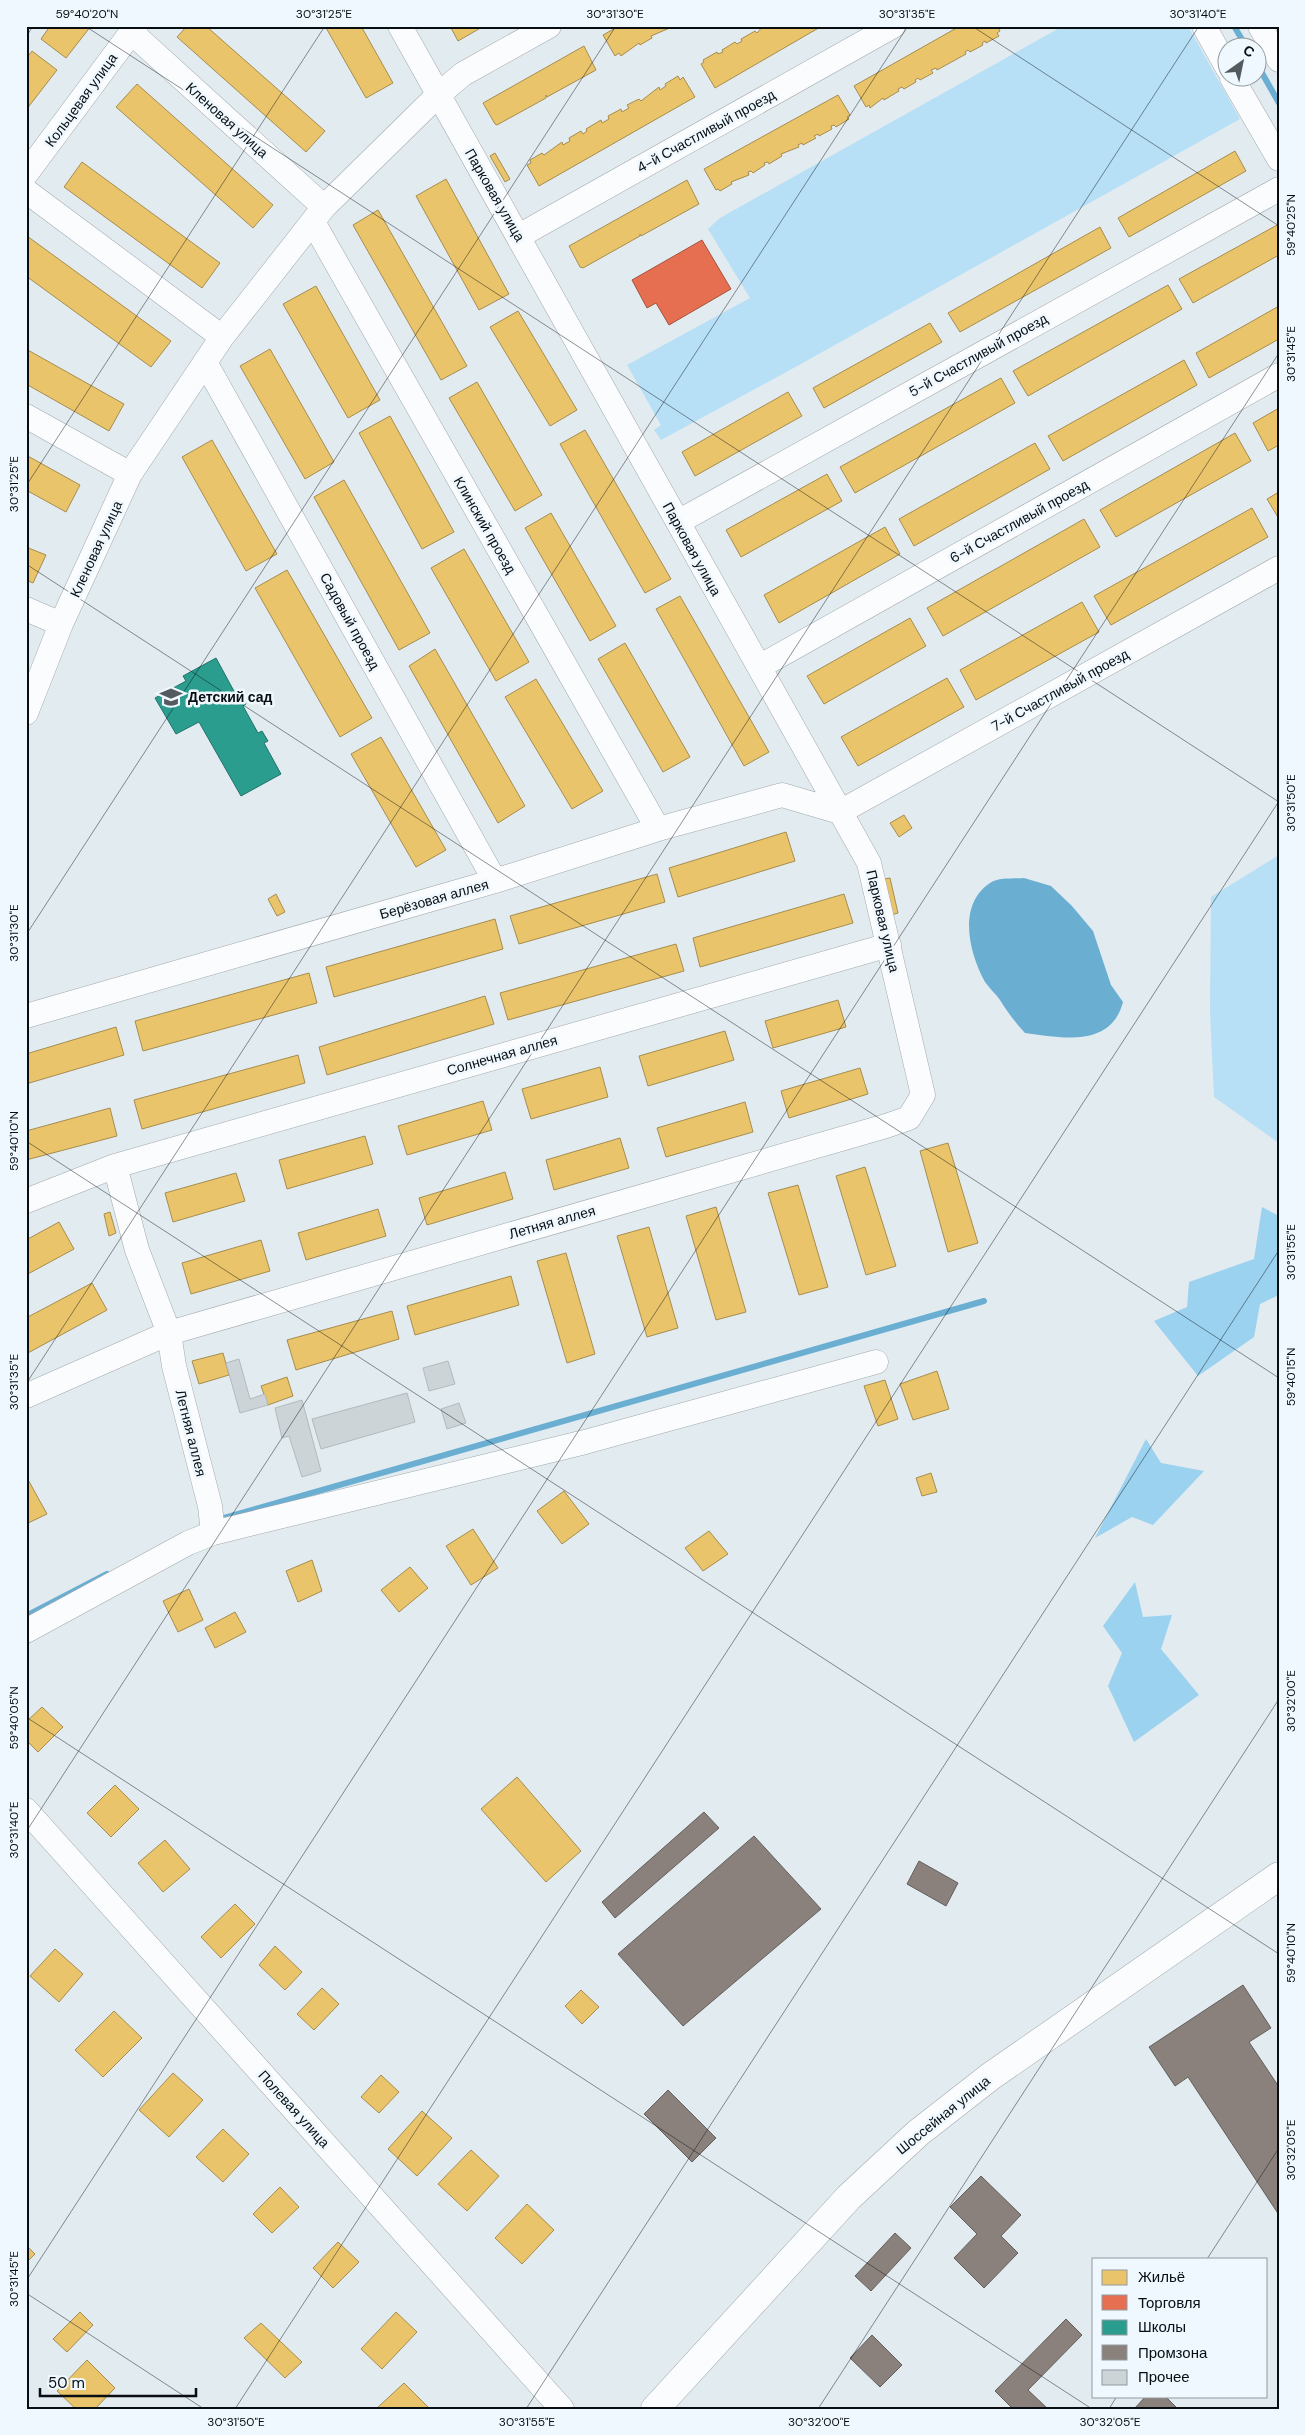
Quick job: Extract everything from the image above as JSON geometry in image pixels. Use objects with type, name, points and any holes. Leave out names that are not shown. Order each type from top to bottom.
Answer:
[{"type":"main road","name":"Шоссейная улица","points":[[656,2409],[849,2197],[918,2133],[999,2070],[1279,1876]]},
{"type":"street","name":"Парковая улица","points":[[400,26],[869,863],[923,1095]]},
{"type":"street","name":"Кленовая улица","points":[[26,713],[61,624],[130,474],[222,337],[318,214],[438,95],[462,74],[548,26]]},
{"type":"street","name":"4-й Счастливый проезд","points":[[519,236],[893,26]]},
{"type":"street","points":[[1260,26],[1279,60]]},
{"type":"street","name":"Кленовая улица","points":[[133,29],[318,214]]},
{"type":"street","name":"Кольцевая улица","points":[[26,174],[133,29]]},
{"type":"street","points":[[1206,31],[1218,52]]},
{"type":"street","points":[[1238,88],[1279,159]]},
{"type":"street","name":"5-й Счастливый проезд","points":[[678,522],[1279,189]]},
{"type":"street","points":[[26,191],[222,337]]},
{"type":"street","name":"Клинский проезд","points":[[318,214],[658,829]]},
{"type":"street","name":"Садовый проезд","points":[[206,362],[495,881]]},
{"type":"street","name":"6-й Счастливый проезд","points":[[759,667],[1279,375]]},
{"type":"street","points":[[26,416],[130,474]]},
{"type":"street","name":"7-й Счастливый проезд","points":[[840,812],[1279,568]]},
{"type":"street","points":[[26,609],[61,624]]},
{"type":"street","name":"Берёзовая аллея","points":[[26,1016],[495,881],[658,829],[782,795],[840,812]]},
{"type":"street","name":"Солнечная аллея","points":[[26,1201],[115,1166],[889,945]]},
{"type":"street","name":"Летняя аллея","points":[[26,1396],[169,1333],[886,1126],[909,1118],[923,1095]]},
{"type":"street","name":"Летняя аллея","points":[[115,1166],[137,1250],[169,1333],[174,1366],[210,1506],[212,1533]]},
{"type":"street","points":[[26,1631],[188,1543],[212,1533],[586,1442],[876,1362]]},
{"type":"street","name":"Полевая улица","points":[[26,1810],[562,2409]]},
{"type":"shaded area","points":[[1063,26],[1188,26],[1218,80],[1218,88],[1223,88],[1240,119],[661,440],[654,430],[661,425],[627,365],[750,298],[708,229],[720,218]]},
{"type":"shaded area","points":[[1279,855],[1279,1143],[1214,1097],[1210,1012],[1211,897]]},
{"type":"shaded area","points":[[1024,878],[1051,886],[1072,906],[1093,931],[1111,985],[1123,1002],[1117,1017],[1108,1027],[1083,1037],[1054,1037],[1025,1033],[987,984],[979,970],[974,957],[969,930],[973,904],[980,892],[990,883],[1002,879]]},
{"type":"shaded area","points":[[1262,1207],[1279,1216],[1279,1295],[1260,1304],[1254,1337],[1198,1376],[1154,1321],[1187,1307],[1189,1282],[1254,1259]]},
{"type":"shaded area","points":[[1146,1439],[1161,1463],[1204,1471],[1153,1525],[1132,1517],[1095,1538]]},
{"type":"shaded area","points":[[1135,1582],[1143,1617],[1172,1615],[1161,1649],[1199,1695],[1134,1742],[1108,1686],[1122,1653],[1103,1626]]},
{"type":"building: Жильё","points":[[50,26],[91,26],[66,58],[41,39]]},
{"type":"building: Жильё","points":[[187,26],[206,26],[325,131],[306,152],[177,37]]},
{"type":"building: Жильё","points":[[325,26],[361,26],[393,83],[366,98]]},
{"type":"building: Жильё","points":[[450,26],[484,26],[458,41]]},
{"type":"building: Жильё","points":[[619,26],[672,27],[651,36],[652,38],[640,45],[639,43],[621,56],[619,53],[615,56],[603,35]]},
{"type":"building: Жильё","points":[[763,26],[822,26],[715,88],[701,64],[704,62],[703,60],[717,52],[718,54],[723,52],[722,50],[735,42],[737,44],[742,41],[741,39],[755,31],[757,33]]},
{"type":"building: Жильё","points":[[960,26],[998,26],[1000,31],[997,33],[999,36],[986,43],[985,41],[982,43],[983,45],[970,52],[968,50],[965,52],[966,54],[937,70],[936,68],[931,70],[933,73],[920,80],[918,78],[915,80],[916,82],[904,89],[902,87],[898,89],[899,91],[884,100],[883,98],[870,108],[869,105],[866,107],[854,86]]},
{"type":"building: Жильё","points":[[584,46],[596,70],[547,97],[546,95],[546,98],[497,125],[495,124],[483,103]]},
{"type":"building: Жильё","points":[[32,51],[57,70],[26,110],[26,59]]},
{"type":"building: Жильё","points":[[678,76],[680,80],[683,77],[695,97],[539,186],[527,165],[531,163],[530,160],[542,153],[544,155],[562,142],[563,145],[570,141],[569,138],[581,131],[583,134],[587,131],[586,129],[601,120],[602,123],[609,119],[608,116],[621,109],[622,112],[629,108],[627,105],[639,99],[641,101],[659,87],[660,90],[666,86],[665,84]]},
{"type":"building: Жильё","points":[[137,84],[273,205],[253,228],[116,107]]},
{"type":"building: Жильё","points":[[838,95],[850,115],[847,117],[849,119],[836,127],[834,125],[831,126],[832,129],[819,136],[818,134],[814,136],[816,138],[803,145],[802,143],[798,145],[799,147],[781,154],[782,156],[769,164],[768,162],[764,163],[765,165],[753,173],[751,171],[748,172],[749,175],[731,182],[732,184],[720,191],[716,190],[704,169]]},
{"type":"building: Жильё","points":[[1235,151],[1246,171],[1129,237],[1118,218]]},
{"type":"building: Жильё","points":[[495,153],[510,179],[505,182],[490,156]]},
{"type":"building: Жильё","points":[[82,162],[220,263],[202,288],[64,187]]},
{"type":"building: Жильё","points":[[446,179],[509,294],[479,310],[416,196]]},
{"type":"building: Жильё","points":[[687,180],[699,204],[641,236],[640,234],[640,236],[583,268],[580,267],[569,246]]},
{"type":"building: Жильё","points":[[378,210],[467,366],[441,380],[353,225]]},
{"type":"building: Жильё","points":[[1279,224],[1279,255],[1193,303],[1179,279]]},
{"type":"building: Жильё","points":[[1100,227],[1111,248],[960,332],[948,313]]},
{"type":"building: Жильё","points":[[27,236],[171,341],[151,367],[26,276]]},
{"type":"building: Жильё","points":[[1168,285],[1182,309],[1028,396],[1013,371]]},
{"type":"building: Жильё","points":[[316,286],[380,400],[348,418],[283,304]]},
{"type":"building: Жильё","points":[[1279,306],[1279,339],[1209,378],[1196,353]]},
{"type":"building: Жильё","points":[[518,311],[577,410],[550,426],[490,327]]},
{"type":"building: Жильё","points":[[930,323],[942,342],[824,408],[813,388]]},
{"type":"building: Жильё","points":[[26,349],[124,404],[109,431],[26,384]]},
{"type":"building: Жильё","points":[[270,349],[334,462],[305,479],[240,366]]},
{"type":"building: Жильё","points":[[1184,360],[1197,385],[1063,461],[1048,436]]},
{"type":"building: Жильё","points":[[1001,378],[1015,403],[855,493],[840,467]]},
{"type":"building: Жильё","points":[[477,382],[542,495],[515,511],[449,398]]},
{"type":"building: Жильё","points":[[788,392],[802,416],[695,476],[682,452]]},
{"type":"building: Жильё","points":[[1279,408],[1279,445],[1268,451],[1253,423]]},
{"type":"building: Жильё","points":[[390,416],[454,532],[422,549],[359,433]]},
{"type":"building: Жильё","points":[[585,430],[671,579],[645,593],[560,444]]},
{"type":"building: Жильё","points":[[1235,433],[1251,461],[1116,537],[1100,510]]},
{"type":"building: Жильё","points":[[212,440],[277,554],[246,571],[182,457]]},
{"type":"building: Жильё","points":[[1035,443],[1050,469],[914,546],[899,519]]},
{"type":"building: Жильё","points":[[26,455],[80,485],[66,512],[26,490]]},
{"type":"building: Жильё","points":[[827,474],[842,501],[741,557],[726,530]]},
{"type":"building: Жильё","points":[[344,480],[430,633],[399,650],[314,497]]},
{"type":"building: Жильё","points":[[1279,492],[1279,519],[1267,499]]},
{"type":"building: Жильё","points":[[1252,508],[1268,537],[1111,625],[1094,596]]},
{"type":"building: Жильё","points":[[551,513],[616,626],[590,641],[525,528]]},
{"type":"building: Жильё","points":[[1084,519],[1100,547],[943,636],[927,608]]},
{"type":"building: Жильё","points":[[885,527],[900,554],[779,623],[764,595]]},
{"type":"building: Жильё","points":[[26,547],[46,555],[33,583],[26,580]]},
{"type":"building: Жильё","points":[[464,549],[529,662],[496,681],[431,568]]},
{"type":"building: Жильё","points":[[287,570],[372,718],[340,737],[255,588]]},
{"type":"building: Жильё","points":[[680,596],[769,752],[744,766],[656,609]]},
{"type":"building: Жильё","points":[[1082,602],[1099,632],[976,700],[960,670]]},
{"type":"building: Жильё","points":[[910,618],[926,646],[824,704],[807,676]]},
{"type":"building: Жильё","points":[[625,643],[690,757],[663,772],[598,659]]},
{"type":"building: Жильё","points":[[435,649],[525,806],[498,823],[409,666]]},
{"type":"building: Жильё","points":[[947,678],[964,707],[858,766],[841,737]]},
{"type":"building: Жильё","points":[[536,679],[603,791],[572,809],[505,697]]},
{"type":"building: Жильё","points":[[381,737],[446,850],[416,867],[351,754]]},
{"type":"building: Жильё","points":[[904,815],[912,828],[899,837],[890,823]]},
{"type":"building: Жильё","points":[[786,832],[795,861],[678,897],[669,868]]},
{"type":"building: Жильё","points":[[657,874],[665,902],[519,944],[510,916]]},
{"type":"building: Жильё","points":[[890,878],[898,913],[891,915],[884,879]]},
{"type":"building: Жильё","points":[[276,894],[285,912],[277,916],[268,899]]},
{"type":"building: Жильё","points":[[844,894],[853,923],[700,967],[693,938]]},
{"type":"building: Жильё","points":[[495,919],[503,949],[334,997],[326,967]]},
{"type":"building: Жильё","points":[[676,944],[684,971],[508,1020],[500,993]]},
{"type":"building: Жильё","points":[[309,973],[317,1003],[143,1051],[135,1021]]},
{"type":"building: Жильё","points":[[485,996],[494,1024],[327,1075],[319,1047]]},
{"type":"building: Жильё","points":[[838,1000],[846,1027],[773,1048],[765,1021]]},
{"type":"building: Жильё","points":[[116,1027],[124,1055],[26,1084],[26,1054]]},
{"type":"building: Жильё","points":[[725,1031],[734,1060],[648,1086],[639,1056]]},
{"type":"building: Жильё","points":[[298,1055],[305,1083],[142,1129],[134,1100]]},
{"type":"building: Жильё","points":[[600,1067],[608,1097],[531,1119],[522,1089]]},
{"type":"building: Жильё","points":[[860,1068],[868,1094],[789,1118],[781,1091]]},
{"type":"building: Жильё","points":[[483,1101],[492,1130],[407,1155],[398,1126]]},
{"type":"building: Жильё","points":[[745,1102],[753,1132],[666,1157],[657,1128]]},
{"type":"building: Жильё","points":[[110,1108],[117,1136],[26,1160],[26,1131]]},
{"type":"building: Жильё","points":[[365,1136],[373,1164],[287,1189],[279,1160]]},
{"type":"building: Жильё","points":[[620,1138],[629,1168],[554,1190],[546,1160]]},
{"type":"building: Жильё","points":[[948,1143],[978,1243],[948,1252],[920,1151]]},
{"type":"building: Жильё","points":[[865,1167],[896,1266],[866,1275],[836,1176]]},
{"type":"building: Жильё","points":[[505,1172],[513,1199],[427,1225],[419,1198]]},
{"type":"building: Жильё","points":[[236,1173],[245,1201],[173,1222],[165,1193]]},
{"type":"building: Жильё","points":[[798,1185],[828,1287],[799,1295],[768,1193]]},
{"type":"building: Жильё","points":[[716,1207],[746,1312],[716,1320],[686,1216]]},
{"type":"building: Жильё","points":[[378,1209],[386,1236],[306,1260],[298,1233]]},
{"type":"building: Жильё","points":[[110,1212],[116,1233],[109,1236],[104,1214]]},
{"type":"building: Жильё","points":[[59,1222],[74,1249],[26,1275],[26,1240]]},
{"type":"building: Жильё","points":[[649,1227],[678,1328],[647,1337],[617,1236]]},
{"type":"building: Жильё","points":[[261,1240],[270,1271],[191,1294],[182,1263]]},
{"type":"building: Жильё","points":[[566,1253],[595,1354],[567,1363],[537,1261]]},
{"type":"building: Жильё","points":[[511,1276],[519,1305],[415,1335],[407,1306]]},
{"type":"building: Жильё","points":[[92,1283],[107,1310],[26,1354],[26,1318]]},
{"type":"building: Жильё","points":[[392,1311],[399,1339],[296,1370],[287,1340]]},
{"type":"building: Жильё","points":[[223,1353],[229,1375],[199,1384],[192,1361]]},
{"type":"building: Жильё","points":[[937,1371],[949,1409],[913,1420],[900,1384]]},
{"type":"building: Жильё","points":[[287,1377],[293,1396],[268,1405],[261,1386]]},
{"type":"building: Жильё","points":[[885,1380],[898,1419],[878,1426],[864,1386]]},
{"type":"building: Жильё","points":[[931,1473],[937,1492],[922,1496],[916,1478]]},
{"type":"building: Жильё","points":[[26,1476],[47,1514],[26,1524]]},
{"type":"building: Жильё","points":[[564,1491],[589,1524],[562,1544],[537,1511]]},
{"type":"building: Жильё","points":[[473,1529],[498,1568],[471,1585],[446,1546]]},
{"type":"building: Жильё","points":[[709,1531],[728,1554],[703,1571],[685,1548]]},
{"type":"building: Жильё","points":[[312,1560],[322,1591],[298,1602],[286,1571]]},
{"type":"building: Жильё","points":[[410,1567],[428,1588],[399,1612],[381,1590]]},
{"type":"building: Жильё","points":[[189,1589],[203,1620],[178,1632],[163,1601]]},
{"type":"building: Жильё","points":[[235,1612],[246,1632],[215,1648],[205,1628]]},
{"type":"building: Жильё","points":[[42,1707],[63,1727],[38,1752],[26,1740],[26,1722]]},
{"type":"building: Жильё","points":[[517,1777],[581,1851],[546,1882],[481,1809]]},
{"type":"building: Жильё","points":[[115,1785],[139,1809],[111,1837],[87,1813]]},
{"type":"building: Жильё","points":[[165,1840],[190,1869],[163,1892],[138,1863]]},
{"type":"building: Жильё","points":[[235,1904],[255,1924],[221,1958],[201,1937]]},
{"type":"building: Жильё","points":[[275,1946],[302,1972],[285,1990],[259,1965]]},
{"type":"building: Жильё","points":[[55,1949],[83,1974],[59,2002],[30,1976]]},
{"type":"building: Жильё","points":[[322,1988],[339,2004],[314,2030],[297,2014]]},
{"type":"building: Жильё","points":[[581,1990],[599,2007],[582,2024],[565,2006]]},
{"type":"building: Жильё","points":[[114,2011],[142,2038],[103,2077],[75,2050]]},
{"type":"building: Жильё","points":[[173,2073],[203,2100],[169,2137],[139,2110]]},
{"type":"building: Жильё","points":[[381,2075],[399,2092],[379,2113],[361,2097]]},
{"type":"building: Жильё","points":[[422,2111],[452,2138],[417,2176],[388,2149]]},
{"type":"building: Жильё","points":[[223,2129],[249,2154],[223,2182],[196,2157]]},
{"type":"building: Жильё","points":[[471,2150],[499,2176],[467,2211],[438,2184]]},
{"type":"building: Жильё","points":[[280,2187],[299,2207],[272,2233],[253,2214]]},
{"type":"building: Жильё","points":[[527,2204],[554,2230],[522,2264],[495,2238]]},
{"type":"building: Жильё","points":[[338,2242],[359,2262],[333,2288],[313,2268]]},
{"type":"building: Жильё","points":[[26,2245],[35,2254],[26,2263]]},
{"type":"building: Жильё","points":[[80,2312],[93,2325],[67,2352],[53,2339]]},
{"type":"building: Жильё","points":[[396,2312],[417,2332],[382,2369],[361,2349]]},
{"type":"building: Жильё","points":[[261,2323],[302,2362],[285,2378],[244,2338]]},
{"type":"building: Жильё","points":[[87,2360],[115,2388],[95,2409],[76,2409],[57,2391]]},
{"type":"building: Жильё","points":[[404,2383],[430,2409],[376,2409]]},
{"type":"building: Торговля","points":[[702,240],[731,289],[669,325],[656,303],[647,308],[632,280]]},
{"type":"building: Школы","points":[[216,658],[235,693],[239,691],[246,704],[243,706],[258,733],[262,731],[268,741],[264,743],[281,774],[241,796],[199,722],[176,734],[155,698],[186,681],[183,676]]},
{"type":"building: Промзона","points":[[704,1812],[719,1828],[615,1918],[602,1902]]},
{"type":"building: Промзона","points":[[754,1836],[821,1909],[683,2026],[618,1954]]},
{"type":"building: Промзона","points":[[919,1861],[958,1883],[946,1906],[907,1884]]},
{"type":"building: Промзона","points":[[1243,1985],[1271,2028],[1249,2042],[1279,2087],[1279,2215],[1188,2077],[1175,2086],[1149,2047]]},
{"type":"building: Промзона","points":[[668,2090],[716,2138],[692,2162],[644,2114]]},
{"type":"building: Промзона","points":[[981,2176],[1021,2215],[1001,2236],[1018,2253],[984,2288],[954,2258],[977,2234],[950,2207]]},
{"type":"building: Промзона","points":[[895,2233],[911,2248],[871,2291],[855,2276]]},
{"type":"building: Промзона","points":[[1066,2319],[1082,2335],[1028,2390],[1048,2409],[1013,2409],[995,2391]]},
{"type":"building: Промзона","points":[[872,2335],[902,2365],[880,2387],[850,2358]]},
{"type":"building: Промзона","points":[[1144,2398],[1167,2398],[1178,2409],[1134,2409]]},
{"type":"building: Прочее","points":[[239,1359],[250,1399],[265,1394],[268,1405],[240,1413],[226,1363]]},
{"type":"building: Прочее","points":[[448,1361],[455,1384],[429,1391],[423,1368]]},
{"type":"building: Прочее","points":[[407,1393],[415,1422],[321,1449],[312,1419]]},
{"type":"building: Прочее","points":[[302,1400],[321,1471],[302,1477],[289,1436],[282,1438],[275,1408]]},
{"type":"building: Прочее","points":[[459,1403],[466,1423],[447,1429],[441,1409]]},
{"type":"waterway","points":[[1234,26],[1241,38]]},
{"type":"waterway","points":[[1268,84],[1279,103]]},
{"type":"waterway","points":[[217,1520],[984,1301]]},
{"type":"waterway","points":[[26,1616],[107,1574]]},
{"type":"place","name":"Детский сад","points":[[171,697]]}]
